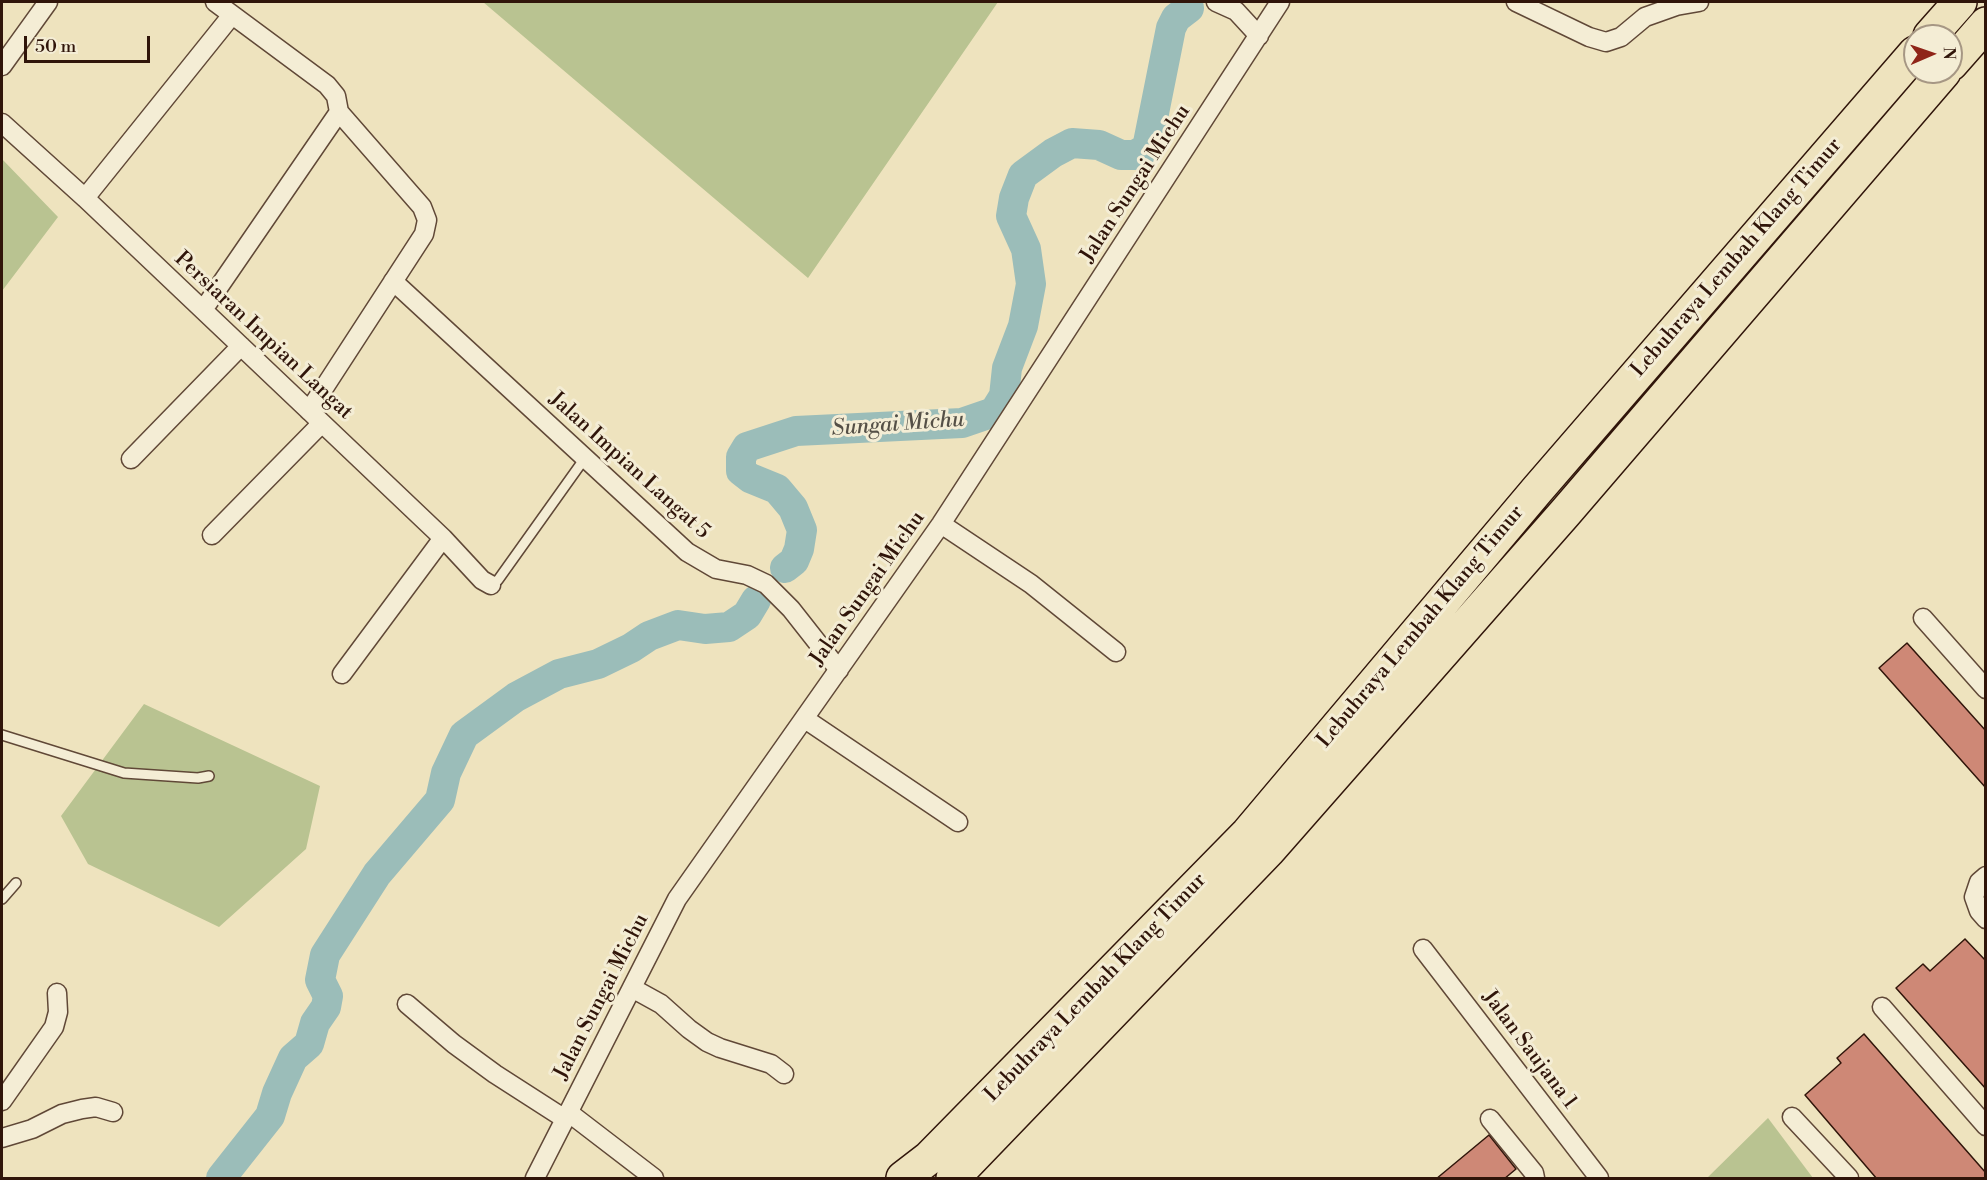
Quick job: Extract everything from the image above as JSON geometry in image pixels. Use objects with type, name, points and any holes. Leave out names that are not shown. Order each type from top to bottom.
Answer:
[{"type":"highway","points":[[1940,24],[1959,2]]},
{"type":"highway","points":[[1963,50],[1986,24]]},
{"type":"highway","name":"Lebuhraya Lembah Klang Timur","points":[[903,1179],[929,1158],[1248,833],[1537,490],[1903,67]]},
{"type":"highway","name":"Lebuhraya Lembah Klang Timur","points":[[953,1179],[1268,851],[1557,522],[1934,84]]},
{"type":"street","points":[[2,66],[48,2]]},
{"type":"street","points":[[212,535],[316,417],[393,281],[424,234],[427,220],[422,207],[339,112],[336,96],[327,85],[215,2]]},
{"type":"street","points":[[1216,2],[1236,11],[1259,36]]},
{"type":"street","name":"Jalan Sungai Michu","points":[[535,1179],[677,899],[941,524],[1280,2]]},
{"type":"street","points":[[1516,2],[1589,37],[1606,42],[1621,37],[1645,17],[1676,6],[1699,2]]},
{"type":"street","points":[[85,198],[232,15]]},
{"type":"street","points":[[203,310],[339,112]]},
{"type":"street","name":"Persiaran Impian Langat","points":[[2,123],[85,198],[316,417],[443,538],[482,580],[491,585]]},
{"type":"street","name":"Jalan Impian Langat 5","points":[[393,281],[687,552],[716,568],[747,575],[766,584],[791,609],[839,670]]},
{"type":"street","points":[[132,459],[241,346]]},
{"type":"street","points":[[941,524],[1031,584],[1116,652]]},
{"type":"street","points":[[342,674],[443,538]]},
{"type":"street","points":[[1923,618],[1986,689]]},
{"type":"street","points":[[805,719],[958,822]]},
{"type":"street","points":[[1986,876],[1978,882],[1974,897],[1979,912],[1986,918]]},
{"type":"street","name":"Jalan Saujana 1","points":[[1423,949],[1599,1179]]},
{"type":"street","points":[[632,988],[661,1004],[707,1042],[771,1064],[784,1074]]},
{"type":"street","points":[[2,1101],[54,1027],[58,1012],[57,993]]},
{"type":"street","points":[[407,1004],[454,1044],[495,1074],[566,1116],[654,1179]]},
{"type":"street","points":[[1882,1007],[1986,1126]]},
{"type":"street","points":[[2,1138],[32,1129],[62,1114],[82,1109],[96,1107],[113,1112]]},
{"type":"street","points":[[1792,1117],[1849,1179]]},
{"type":"street","points":[[1490,1119],[1534,1173],[1534,1179]]},
{"type":"lane","points":[[491,585],[498,580],[585,458]]},
{"type":"lane","points":[[2,735],[124,773],[198,778],[209,776]]},
{"type":"lane","points":[[2,899],[16,883]]},
{"type":"green space","points":[[483,2],[998,2],[808,278]]},
{"type":"green space","points":[[2,159],[58,217],[2,291]]},
{"type":"green space","points":[[144,704],[320,786],[306,849],[219,927],[88,864],[61,816]]},
{"type":"green space","points":[[1768,1118],[1813,1178],[1707,1178]]},
{"type":"building","points":[[1907,643],[1986,731],[1986,788],[1879,668]]},
{"type":"building","points":[[1965,939],[1986,961],[1986,1089],[1896,988],[1923,964],[1930,971]]},
{"type":"building","points":[[1864,1034],[1986,1173],[1986,1179],[1877,1179],[1805,1095],[1841,1063],[1837,1058]]},
{"type":"building","points":[[1489,1135],[1516,1169],[1504,1179],[1436,1179]]},
{"type":"waterway","name":"Sungai Michu","points":[[785,568],[794,561],[799,549],[802,530],[793,508],[777,489],[750,478],[741,471],[741,457],[747,447],[796,431],[962,423],[994,412],[1004,396],[1007,368],[1023,326],[1031,284],[1026,249],[1011,216],[1014,198],[1023,175],[1053,153],[1072,143],[1099,145],[1121,155],[1135,155],[1147,148],[1171,28],[1176,18],[1189,8]]},
{"type":"waterway","name":"Sungai Michu","points":[[221,1178],[270,1116],[277,1093],[293,1058],[309,1044],[315,1023],[326,1007],[328,996],[320,980],[325,955],[377,874],[440,800],[446,773],[464,735],[516,697],[559,674],[598,664],[631,648],[649,636],[678,625],[705,629],[729,627],[747,615],[756,600]]}]
